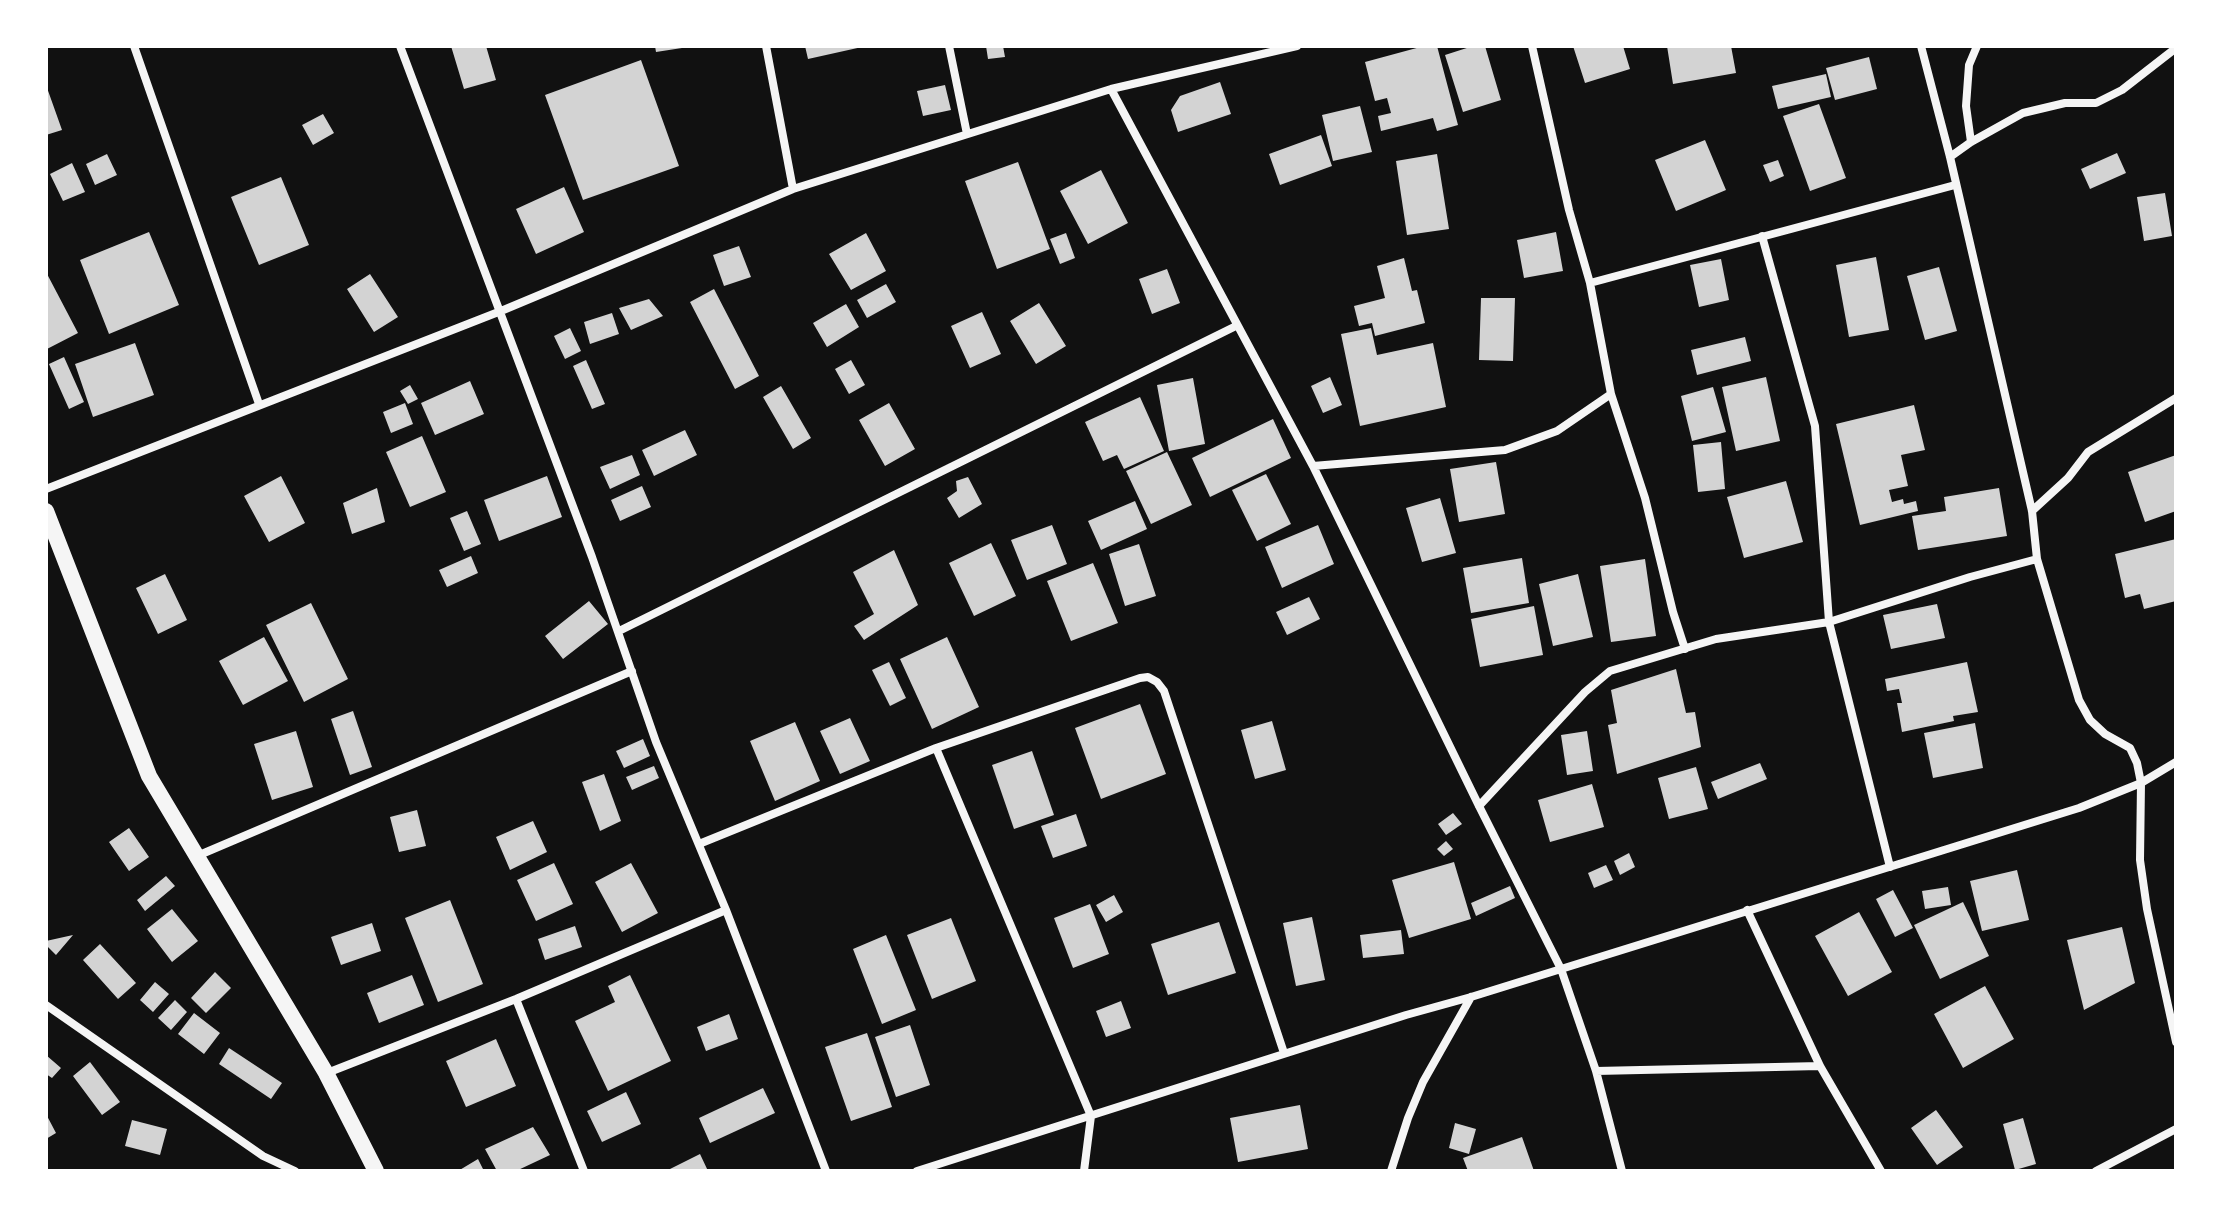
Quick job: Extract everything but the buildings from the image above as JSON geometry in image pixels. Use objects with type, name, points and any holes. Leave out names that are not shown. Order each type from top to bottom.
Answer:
[{"type":"main road","points":[[46,511],[149,776],[326,1073],[376,1171]]},
{"type":"street","points":[[134,46],[259,404]]},
{"type":"street","points":[[400,46],[619,631],[656,742],[726,910],[826,1171]]},
{"type":"street","points":[[766,46],[793,189]]},
{"type":"street","points":[[949,46],[967,134]]},
{"type":"street","points":[[46,489],[501,311],[793,189],[1111,89],[1297,46]]},
{"type":"street","points":[[1532,46],[1569,210],[1590,283],[1611,394],[1645,498],[1685,649]]},
{"type":"street","points":[[1921,46],[1950,157],[2032,511],[2037,559],[2079,700],[2090,720],[2105,734],[2130,748],[2137,763],[2141,783],[2140,860],[2143,885],[2176,1042]]},
{"type":"street","points":[[1971,142],[1966,106],[1969,65],[1977,46]]},
{"type":"street","points":[[1950,157],[2023,113],[2065,103],[2096,103],[2122,90],[2176,48]]},
{"type":"street","points":[[1111,89],[1313,466],[1561,969],[1596,1071],[1622,1171]]},
{"type":"street","points":[[1590,283],[1955,185]]},
{"type":"street","points":[[1762,236],[1815,426],[1829,622],[1890,867]]},
{"type":"street","points":[[619,631],[1236,326]]},
{"type":"street","points":[[1313,466],[1505,450],[1557,431],[1611,394]]},
{"type":"street","points":[[2032,511],[2068,478],[2088,452],[2176,398]]},
{"type":"street","points":[[1479,806],[1585,692],[1610,671],[1716,639],[1829,622],[1959,580],[2037,559]]},
{"type":"street","points":[[197,856],[632,671]]},
{"type":"street","points":[[699,844],[936,748],[1148,677],[1164,691],[1284,1053]]},
{"type":"street","points":[[936,748],[1091,1116],[1084,1171]]},
{"type":"street","points":[[917,1171],[1284,1053],[2079,808],[2141,783],[2176,762]]},
{"type":"street","points":[[326,1073],[516,999],[726,910]]},
{"type":"street","points":[[1747,910],[1820,1066],[1881,1171]]},
{"type":"street","points":[[1391,1171],[1423,1082],[1471,997]]},
{"type":"street","points":[[516,999],[584,1171]]},
{"type":"street","points":[[46,1005],[263,1156],[295,1171]]},
{"type":"street","points":[[1596,1071],[1820,1066]]},
{"type":"street","points":[[2096,1171],[2176,1129]]}]
